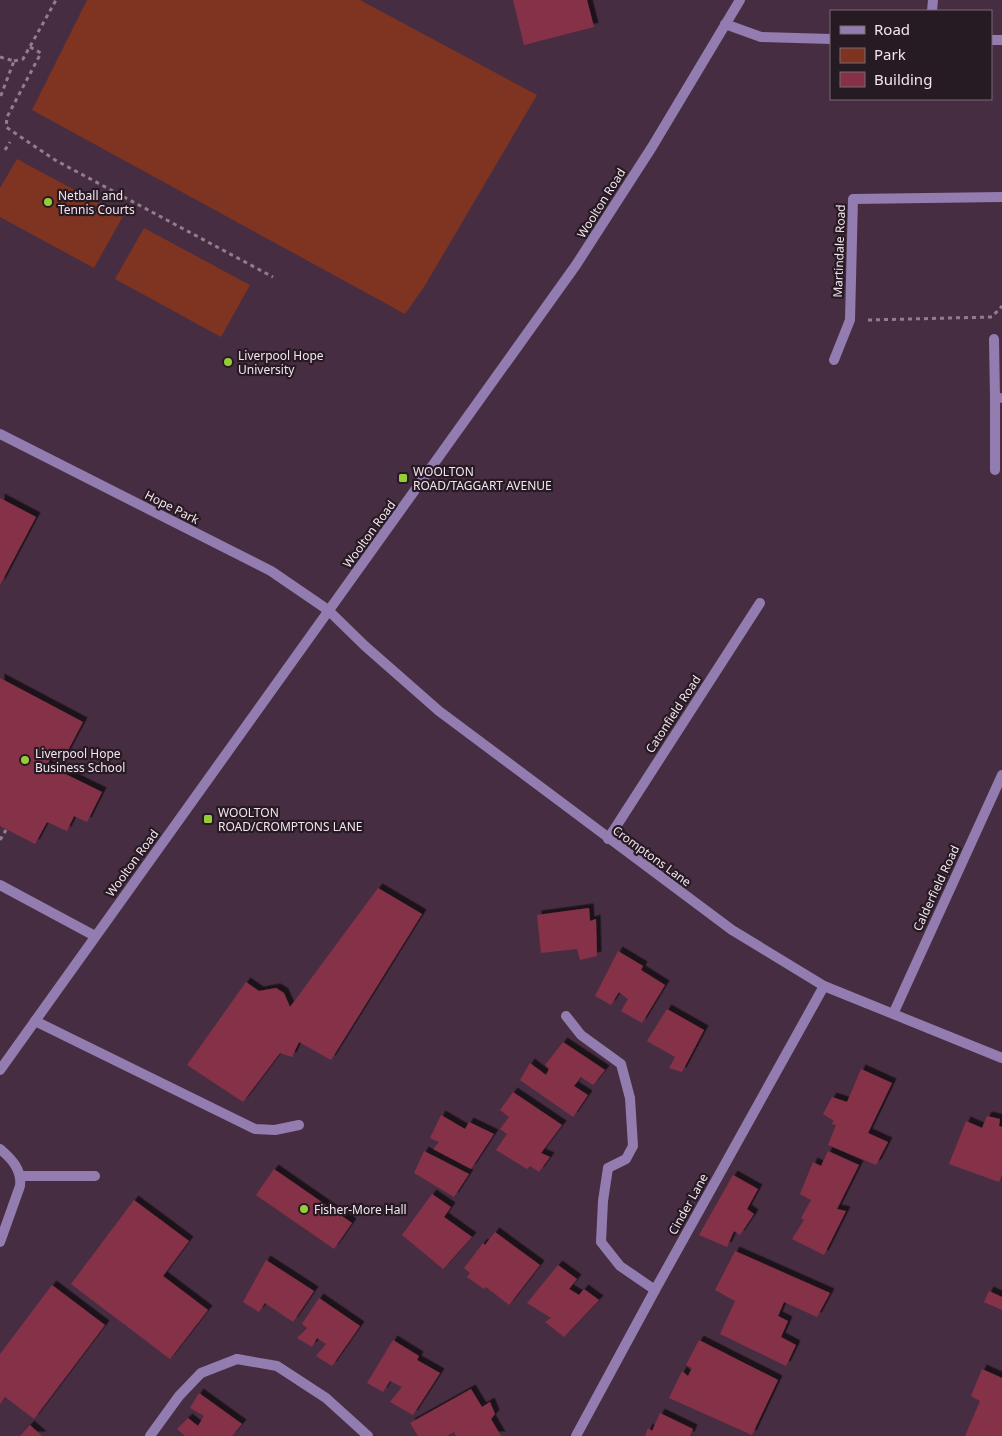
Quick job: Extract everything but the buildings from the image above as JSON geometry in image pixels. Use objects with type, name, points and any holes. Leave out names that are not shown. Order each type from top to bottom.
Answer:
[{"type":"street","name":"Woolton Road","points":[[0,1070],[576,266],[740,0]]},
{"type":"street","points":[[725,24],[761,37],[830,39]]},
{"type":"street","name":"Martindale Road","points":[[834,360],[850,320],[853,199],[1002,197]]},
{"type":"street","points":[[994,339],[999,398],[995,470]]},
{"type":"street","name":"Hope Park","points":[[0,434],[271,571],[328,610]]},
{"type":"street","name":"Catonfield Road","points":[[608,839],[760,603]]},
{"type":"street","name":"Cromptons Lane","points":[[328,610],[372,653],[439,711],[732,930],[824,986],[894,1012],[1002,1058]]},
{"type":"street","name":"Calderfield Road","points":[[894,1012],[1002,775]]},
{"type":"street","points":[[0,885],[95,936]]},
{"type":"street","name":"Cinder Lane","points":[[576,1436],[824,986]]},
{"type":"street","points":[[566,1016],[581,1035],[621,1064],[630,1098],[632,1146],[626,1159],[608,1168],[603,1201],[601,1242],[620,1266],[655,1290]]},
{"type":"street","points":[[35,1021],[255,1130],[275,1130],[299,1125]]},
{"type":"street","points":[[0,1149],[17,1168],[21,1176],[20,1186],[0,1242]]},
{"type":"street","points":[[21,1176],[95,1176]]},
{"type":"street","points":[[150,1436],[179,1396],[201,1373],[237,1359],[276,1366],[326,1398],[368,1436]]},
{"type":"path","points":[[0,57],[14,61],[23,59],[56,0]]},
{"type":"path","points":[[30,47],[41,53],[7,117],[6,127],[55,160],[274,277]]},
{"type":"path","points":[[0,98],[14,61]]},
{"type":"path","points":[[5,150],[10,142]]},
{"type":"path","points":[[850,320],[992,317],[1002,306]]},
{"type":"path","points":[[0,840],[6,830]]},
{"type":"green space","points":[[87,0],[360,0],[537,95],[424,287],[405,314],[32,110]]},
{"type":"green space","name":"Netball and Tennis Courts","points":[[17,159],[123,216],[94,268],[0,217],[0,188]]},
{"type":"green space","points":[[144,228],[250,285],[221,337],[115,279]]},
{"type":"place","name":"Netball and Tennis Courts","points":[[48,202]]},
{"type":"place","name":"Liverpool Hope University","points":[[228,362]]},
{"type":"place","name":"WOOLTON ROAD/TAGGART AVENUE","points":[[403,478]]},
{"type":"place","name":"Liverpool Hope Business School","points":[[25,760]]},
{"type":"place","name":"WOOLTON ROAD/CROMPTONS LANE","points":[[208,819]]},
{"type":"place","name":"Fisher-More Hall","points":[[304,1209]]}]
